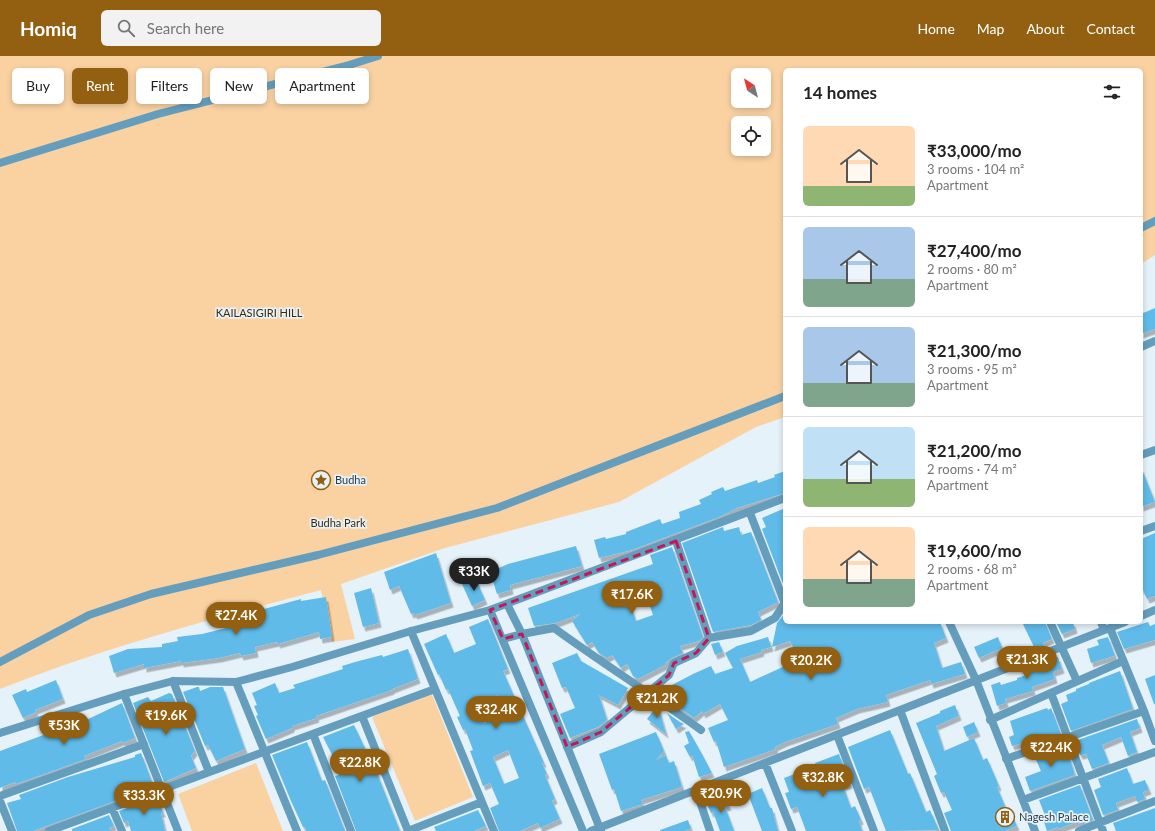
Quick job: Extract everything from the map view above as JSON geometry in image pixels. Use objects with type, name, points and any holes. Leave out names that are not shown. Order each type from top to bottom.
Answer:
[{"type":"street","points":[[0,163],[158,114],[349,65],[378,56]]},
{"type":"street","points":[[1143,227],[1155,221]]},
{"type":"street","points":[[1143,346],[1155,342]]},
{"type":"street","points":[[0,662],[89,615],[130,601],[151,594],[318,555],[496,508],[783,397]]},
{"type":"street","points":[[1143,454],[1155,450]]},
{"type":"street","points":[[0,733],[124,694],[173,681],[236,682],[292,667],[411,631],[490,610],[750,513],[783,499]]},
{"type":"street","points":[[750,513],[783,599]]},
{"type":"street","points":[[1143,528],[1155,526]]},
{"type":"street","points":[[676,541],[709,638]]},
{"type":"street","points":[[507,604],[522,634],[600,830]]},
{"type":"street","points":[[567,748],[601,732],[669,675],[674,663],[696,653],[709,638],[751,631],[775,618],[783,607]]},
{"type":"street","points":[[490,610],[584,831]]},
{"type":"street","points":[[1143,615],[1155,610]]},
{"type":"street","points":[[950,624],[976,680],[990,720],[1035,831]]},
{"type":"street","points":[[1051,624],[1078,681]]},
{"type":"street","points":[[1103,624],[1107,629],[1123,661],[1154,736]]},
{"type":"street","points":[[591,831],[600,830],[696,790],[1121,624]]},
{"type":"street","points":[[503,640],[522,634],[554,628],[599,661],[648,692],[701,730]]},
{"type":"street","points":[[411,631],[494,831]]},
{"type":"street","points":[[990,720],[1123,661]]},
{"type":"street","points":[[173,681],[209,772]]},
{"type":"street","points":[[236,682],[297,831]]},
{"type":"street","points":[[48,831],[64,828],[112,808],[435,689]]},
{"type":"street","points":[[1051,693],[1102,827]]},
{"type":"street","points":[[124,694],[178,831]]},
{"type":"street","points":[[900,710],[945,831]]},
{"type":"street","points":[[1006,759],[1144,711]]},
{"type":"street","points":[[362,716],[408,831],[482,802]]},
{"type":"street","points":[[313,734],[351,831]]},
{"type":"street","points":[[837,735],[874,831]]},
{"type":"street","points":[[0,796],[144,744]]},
{"type":"street","points":[[1023,800],[1155,752]]},
{"type":"street","points":[[765,763],[792,831]]},
{"type":"street","points":[[696,790],[710,831]]},
{"type":"street","points":[[0,801],[12,831]]},
{"type":"street","points":[[1079,831],[1102,827],[1155,801]]},
{"type":"street","points":[[112,808],[122,831]]},
{"type":"highlighted area","points":[[676,541],[709,638],[696,653],[674,663],[669,675],[601,732],[567,747],[522,634],[503,639],[490,610]]},
{"type":"green space","name":"KAILASIGIRI HILL","points":[[0,56],[1155,56],[1155,255],[1143,263],[1143,68],[783,68],[783,418],[756,427],[619,502],[445,548],[341,584],[355,639],[332,642],[321,590],[199,623],[79,660],[0,689]]},
{"type":"green space","points":[[431,692],[473,797],[415,821],[372,717]]},
{"type":"green space","points":[[256,763],[283,831],[192,831],[178,794]]},
{"type":"building","points":[[1155,308],[1155,329],[1143,333],[1143,313]]},
{"type":"building","points":[[783,472],[783,494],[737,508],[719,517],[632,550],[599,558],[594,540],[605,537],[606,539],[626,534],[626,532],[660,519],[662,524],[680,518],[679,512],[701,504],[699,500],[712,494],[711,492],[723,487],[725,491],[757,480],[758,483],[775,477],[774,475]]},
{"type":"building","points":[[1143,472],[1155,502],[1143,506]]},
{"type":"building","points":[[783,509],[783,584],[762,529],[766,527],[762,518]]},
{"type":"building","points":[[723,527],[724,531],[739,527],[741,535],[751,532],[778,602],[758,612],[761,620],[751,625],[713,632],[682,543]]},
{"type":"building","points":[[1155,533],[1155,596],[1147,599],[1143,590],[1143,538]]},
{"type":"building","points":[[576,546],[582,566],[510,585],[511,590],[497,594],[490,572],[508,564]]},
{"type":"building","points":[[672,547],[703,637],[699,641],[680,646],[683,653],[672,658],[665,663],[665,665],[638,679],[633,676],[627,664],[621,668],[612,655],[607,658],[599,653],[592,642],[587,645],[572,621],[580,614],[556,623],[534,626],[528,608],[653,564],[650,555]],"holes":[[[644,590],[653,615],[636,621],[627,596]]]},
{"type":"building","points":[[436,553],[451,603],[415,615],[414,613],[411,614],[399,586],[390,590],[384,572]]},
{"type":"building","points":[[475,577],[485,600],[472,606],[462,584]]},
{"type":"building","points":[[371,588],[379,623],[363,627],[354,593]]},
{"type":"building","points":[[326,597],[332,637],[320,639],[319,632],[278,644],[277,642],[255,647],[256,653],[241,656],[240,653],[219,658],[181,663],[181,661],[144,668],[144,664],[114,673],[109,656],[128,649],[162,647],[162,644],[178,641],[177,637],[202,634],[251,622],[249,613],[301,599],[301,601]]},
{"type":"building","points":[[783,616],[783,624],[941,624],[946,638],[934,643],[942,668],[961,662],[965,674],[931,684],[930,680],[886,695],[888,702],[857,709],[836,718],[838,724],[785,742],[775,747],[776,749],[724,767],[716,741],[714,742],[708,728],[728,720],[720,704],[703,714],[702,711],[694,718],[658,692],[666,685],[668,687],[711,666],[715,674],[733,668],[725,653],[737,646],[768,637],[771,647],[761,650],[762,652],[740,659],[750,682],[785,666],[783,662],[797,655],[790,641],[772,647],[777,623]]},
{"type":"building","points":[[488,619],[508,669],[503,671],[544,763],[542,763],[547,774],[545,775],[555,799],[552,801],[560,819],[540,828],[538,823],[520,831],[499,831],[490,808],[499,804],[490,783],[483,786],[470,751],[473,750],[465,729],[463,730],[457,717],[460,716],[448,689],[446,690],[439,674],[438,675],[424,644],[446,634],[454,653],[476,644],[469,627]],"holes":[[[497,695],[505,714],[484,723],[476,705]],[[508,750],[519,778],[504,784],[493,757]]]},
{"type":"building","points":[[1148,622],[1150,626],[1155,624],[1155,640],[1124,649],[1117,632]]},
{"type":"building","points":[[1023,624],[1046,624],[1052,639],[1043,643],[1045,648],[1036,651]]},
{"type":"building","points":[[1057,624],[1074,624],[1075,629],[1062,634]]},
{"type":"building","points":[[998,637],[1002,648],[979,658],[974,647]]},
{"type":"building","points":[[1108,637],[1114,656],[1091,663],[1087,649],[1099,645],[1097,640]]},
{"type":"building","points":[[719,642],[723,652],[715,655],[711,644]]},
{"type":"building","points":[[408,649],[418,679],[392,690],[316,716],[317,718],[292,726],[292,728],[266,739],[256,716],[258,715],[254,706],[257,705],[252,693],[275,683],[279,693],[295,688],[293,685],[343,669],[342,666],[382,655],[383,657]]},
{"type":"building","points":[[577,653],[581,661],[628,688],[618,705],[599,695],[607,720],[598,727],[570,738],[560,714],[575,708],[566,687],[562,688],[552,663]]},
{"type":"building","points":[[1058,657],[1062,669],[1053,672],[1055,679],[1032,687],[1033,691],[1005,699],[1006,703],[997,706],[991,685],[1000,682],[1001,685],[1017,680],[1017,678],[1030,674],[1028,666],[1048,658]]},
{"type":"building","points":[[1120,671],[1133,709],[1071,731],[1061,704],[1068,701],[1066,695],[1089,683]]},
{"type":"building","points":[[1155,675],[1155,704],[1154,704],[1145,679]]},
{"type":"building","points":[[56,680],[63,699],[35,710],[36,712],[23,718],[12,695],[26,689],[27,692]]},
{"type":"building","points":[[199,687],[200,691],[210,687],[223,687],[245,749],[216,761],[208,745],[205,746],[183,692]]},
{"type":"building","points":[[169,693],[172,694],[195,751],[191,756],[196,768],[164,782],[133,703],[148,697],[151,701]]},
{"type":"building","points":[[122,703],[135,738],[123,743],[122,741],[84,756],[86,759],[16,784],[15,782],[0,788],[0,751],[49,733],[48,731],[58,727],[84,721]]},
{"type":"building","points":[[955,705],[959,716],[936,726],[944,751],[974,738],[983,760],[987,758],[999,786],[997,787],[1008,813],[1010,811],[1017,826],[1005,831],[951,831],[944,813],[952,810],[944,792],[941,793],[934,776],[937,774],[916,723]]},
{"type":"building","points":[[658,706],[666,734],[647,719]]},
{"type":"building","points":[[1047,708],[1048,710],[1051,708],[1061,734],[1024,746],[1023,743],[1012,746],[1009,737],[1014,735],[1010,721]]},
{"type":"building","points":[[667,713],[680,722],[684,724],[676,729]]},
{"type":"building","points":[[1137,719],[1140,728],[1130,732],[1137,752],[1128,756],[1121,737],[1102,745],[1109,763],[1092,769],[1086,754],[1080,755],[1075,741]]},
{"type":"building","points":[[974,722],[978,732],[967,737],[963,727]]},
{"type":"building","points":[[354,725],[377,773],[400,831],[356,831],[335,776],[339,775],[334,762],[336,762],[323,737]]},
{"type":"building","points":[[890,730],[908,774],[910,773],[926,812],[930,810],[939,830],[886,831],[869,787],[864,789],[848,747]]},
{"type":"building","points":[[689,731],[712,773],[699,777],[692,755],[690,757],[684,746],[689,743],[685,732]]},
{"type":"building","points":[[656,732],[664,751],[656,760],[666,755],[669,763],[674,761],[682,787],[641,800],[643,804],[621,811],[614,789],[612,790],[599,754]]},
{"type":"building","points":[[307,742],[322,781],[325,780],[345,831],[306,831],[291,801],[272,755]]},
{"type":"building","points":[[1065,744],[1075,775],[1030,791],[1025,777],[1041,771],[1034,755]]},
{"type":"building","points":[[141,753],[154,787],[33,831],[17,831],[7,803],[21,799],[19,795],[68,777],[135,757],[135,755]]},
{"type":"building","points":[[839,754],[850,784],[843,786],[851,808],[855,806],[861,820],[859,821],[862,831],[806,831],[797,807],[791,809],[785,793],[789,792],[784,778],[816,766],[815,763]]},
{"type":"building","points":[[1127,768],[1133,784],[1145,780],[1149,790],[1143,792],[1145,799],[1137,802],[1135,796],[1116,803],[1118,810],[1103,815],[1094,790],[1101,787],[1098,779]]},
{"type":"building","points":[[1080,785],[1093,820],[1083,824],[1083,822],[1077,824],[1077,822],[1058,829],[1058,827],[1047,831],[1043,819],[1046,818],[1039,800]]},
{"type":"building","points":[[762,788],[770,808],[772,808],[778,831],[762,831],[748,794]]},
{"type":"building","points":[[157,797],[163,813],[161,813],[165,831],[131,831],[128,821],[124,823],[119,811]]},
{"type":"building","points":[[724,797],[729,806],[725,807],[734,831],[720,831],[713,812],[711,813],[707,804]]},
{"type":"building","points":[[1155,808],[1155,831],[1116,831],[1113,823]]},
{"type":"building","points":[[478,810],[486,826],[474,831],[436,831],[434,827]]},
{"type":"building","points":[[109,815],[114,826],[109,828],[111,831],[72,831],[72,829]]},
{"type":"building","points":[[688,820],[691,829],[684,831],[660,831],[660,830]]},
{"type":"place","name":"Budha","points":[[321,480]]},
{"type":"place","name":"Nagesh Palace","points":[[1005,817]]},
{"type":"park label","name":"Budha Park","points":[[338,523]]}]
